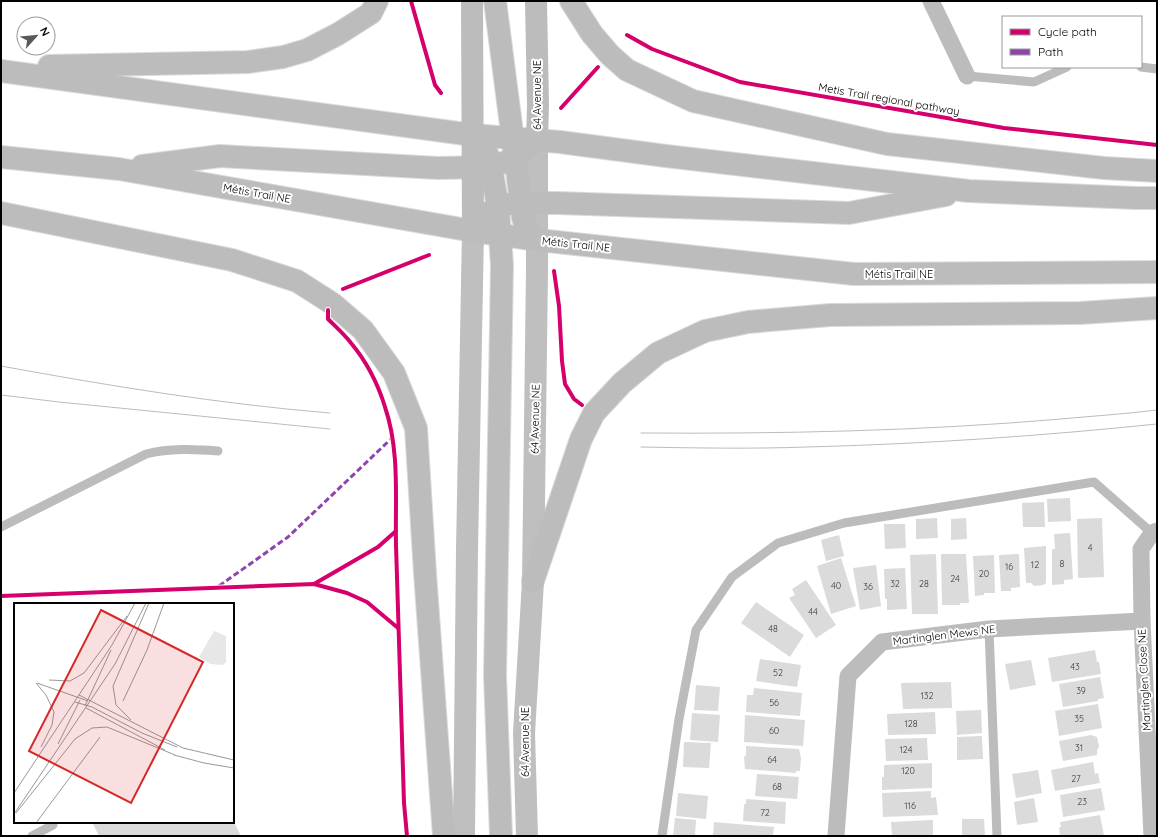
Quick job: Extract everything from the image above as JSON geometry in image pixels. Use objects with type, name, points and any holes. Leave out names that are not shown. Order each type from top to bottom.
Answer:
[{"type":"main road","points":[[1,66],[194,64],[248,62],[283,57],[308,50],[338,34],[370,13],[377,1]]},
{"type":"main road","points":[[472,1],[473,135],[482,168],[498,207],[502,265],[495,675],[501,836]]},
{"type":"main road","points":[[495,1],[514,148],[529,203],[523,218],[528,231],[538,240]]},
{"type":"main road","name":"64 Avenue NE","points":[[529,203],[537,140],[538,105],[536,1]]},
{"type":"main road","points":[[570,1],[592,34],[610,55],[627,70],[693,101],[888,144],[1104,168],[1157,171]]},
{"type":"main road","points":[[1,71],[473,135],[514,148]]},
{"type":"main road","points":[[119,169],[220,156],[482,168],[514,148],[537,140],[969,191],[1157,198]]},
{"type":"main road","name":"Métis Trail NE","points":[[1,157],[119,169],[500,235],[854,274],[1157,272]]},
{"type":"main road","points":[[464,836],[467,534],[473,231],[482,168]]},
{"type":"main road","points":[[473,231],[487,214],[498,207],[510,203],[570,203],[849,213],[969,191]]},
{"type":"main road","points":[[1,213],[232,260],[297,281],[333,304],[363,330],[394,373],[416,428],[425,581],[444,836]]},
{"type":"main road","name":"64 Avenue NE","points":[[527,836],[524,733],[533,581],[538,240]]},
{"type":"main road","points":[[533,581],[581,439],[594,413],[622,383],[658,354],[705,332],[748,322],[830,315],[1080,313],[1157,308]]},
{"type":"street","points":[[930,1],[967,76]]},
{"type":"street","name":"Martinglen Close NE","points":[[1152,836],[1153,775],[1142,621],[1141,549],[1154,532]]},
{"type":"street","name":"Martinglen Mews NE","points":[[836,836],[848,676],[882,642],[989,629],[1142,621]]},
{"type":"lane","points":[[1142,66],[1157,69]]},
{"type":"lane","points":[[967,76],[1034,82],[1065,68]]},
{"type":"lane","points":[[1,527],[146,454],[160,450],[187,449],[218,451]]},
{"type":"lane","points":[[662,836],[679,719],[696,630],[732,577],[778,542],[844,523],[1094,482],[1154,532]]},
{"type":"lane","points":[[989,629],[997,836]]},
{"type":"lane","points":[[32,836],[53,825]]},
{"type":"building","points":[[1070,498],[1071,521],[1048,522],[1047,499]]},
{"type":"building","points":[[1044,502],[1045,527],[1023,527],[1022,503]]},
{"type":"building","points":[[937,518],[938,538],[916,539],[916,519]]},
{"type":"building","points":[[966,518],[967,539],[951,540],[951,519]]},
{"type":"building","points":[[1102,518],[1104,577],[1078,578],[1077,519]]},
{"type":"building","points":[[884,524],[905,524],[906,548],[885,549]]},
{"type":"building","points":[[1070,533],[1073,579],[1064,580],[1064,584],[1052,585],[1052,549],[1055,549],[1054,534]]},
{"type":"building","points":[[839,535],[844,556],[826,561],[821,540]]},
{"type":"building","points":[[1046,546],[1046,583],[1043,585],[1034,586],[1031,583],[1026,583],[1024,548]]},
{"type":"building","points":[[936,554],[938,614],[912,614],[910,555]]},
{"type":"building","points":[[941,554],[966,554],[969,603],[960,603],[960,605],[942,605]]},
{"type":"building","points":[[1019,554],[1020,587],[1011,588],[1011,591],[1001,591],[999,555]]},
{"type":"building","points":[[994,555],[995,593],[984,593],[984,595],[975,596],[973,556]]},
{"type":"building","points":[[841,558],[856,606],[831,614],[817,566]]},
{"type":"building","points":[[876,565],[881,606],[860,610],[853,568]]},
{"type":"building","points":[[905,568],[907,609],[887,610],[884,569]]},
{"type":"building","points":[[806,580],[836,625],[816,638],[789,598],[795,595],[792,589]]},
{"type":"building","points":[[756,602],[804,635],[790,657],[741,623]]},
{"type":"building","points":[[1095,650],[1101,674],[1052,682],[1048,658]]},
{"type":"building","points":[[760,659],[801,665],[797,687],[756,681]]},
{"type":"building","points":[[1031,660],[1036,685],[1010,690],[1005,664]]},
{"type":"building","points":[[1100,677],[1104,698],[1098,699],[1098,701],[1063,707],[1059,684]]},
{"type":"building","points":[[951,682],[952,708],[903,709],[901,683]]},
{"type":"building","points":[[696,685],[720,687],[718,711],[694,710]]},
{"type":"building","points":[[754,688],[802,693],[800,716],[746,712],[747,695],[753,695]]},
{"type":"building","points":[[1098,704],[1102,728],[1059,736],[1055,711]]},
{"type":"building","points":[[981,710],[982,733],[957,735],[956,711]]},
{"type":"building","points":[[935,712],[936,734],[888,735],[887,714]]},
{"type":"building","points":[[692,713],[720,715],[718,742],[690,740]]},
{"type":"building","points":[[745,715],[805,720],[803,746],[744,742]]},
{"type":"building","points":[[1091,735],[1097,737],[1099,747],[1097,750],[1097,755],[1063,761],[1059,741]]},
{"type":"building","points":[[982,736],[983,759],[957,760],[957,737]]},
{"type":"building","points":[[927,738],[928,760],[886,761],[885,739]]},
{"type":"building","points":[[684,742],[711,743],[709,768],[683,767]]},
{"type":"building","points":[[746,746],[799,749],[801,758],[800,771],[796,771],[796,773],[745,769],[744,757],[746,755]]},
{"type":"building","points":[[1093,762],[1095,774],[1098,773],[1100,783],[1055,791],[1051,770]]},
{"type":"building","points":[[932,763],[932,788],[882,790],[884,765]]},
{"type":"building","points":[[1038,770],[1042,793],[1016,798],[1012,774]]},
{"type":"building","points":[[757,774],[799,777],[797,799],[755,796]]},
{"type":"building","points":[[1101,788],[1105,810],[1063,817],[1060,795]]},
{"type":"building","points":[[931,791],[931,798],[936,797],[938,815],[883,817],[882,793]]},
{"type":"building","points":[[678,793],[708,796],[706,819],[676,816]]},
{"type":"building","points":[[1034,798],[1038,822],[1017,825],[1014,802]]},
{"type":"building","points":[[746,799],[786,802],[785,824],[743,821],[744,804],[746,804]]},
{"type":"building","points":[[1100,815],[1104,836],[1060,836],[1060,822]]},
{"type":"building","points":[[675,818],[696,820],[695,836],[673,836]]},
{"type":"building","points":[[962,819],[984,819],[985,836],[962,836]]},
{"type":"building","points":[[933,820],[933,836],[892,836],[891,822]]},
{"type":"building","points":[[234,822],[241,836],[99,836],[92,823]]},
{"type":"building","points":[[714,822],[774,827],[773,836],[713,836]]},
{"type":"tram line","points":[[1,366],[165,394],[248,405],[330,413]]},
{"type":"tram line","points":[[1,395],[330,429]]},
{"type":"tram line","points":[[641,433],[746,433],[904,429],[1008,423],[1157,410]]},
{"type":"tram line","points":[[641,447],[766,448],[851,446],[1026,436],[1157,424]]},
{"type":"marked path","points":[[219,586],[288,537],[393,437]]},
{"type":"cycle path","points":[[411,1],[435,85],[441,93]]},
{"type":"cycle path","name":"Metis Trail regional pathway","points":[[627,35],[652,49],[740,82],[1004,128],[1157,145]]},
{"type":"cycle path","points":[[561,108],[598,67]]},
{"type":"cycle path","points":[[343,289],[429,255]]},
{"type":"cycle path","points":[[554,271],[559,306],[562,361],[565,384],[574,399],[582,405]]},
{"type":"cycle path","points":[[328,310],[328,319],[346,337],[356,350],[367,365],[375,381],[385,407],[393,441],[396,475],[396,545],[404,803],[407,836]]},
{"type":"cycle path","points":[[314,584],[378,547],[396,531]]},
{"type":"cycle path","points":[[1,596],[314,584],[347,593],[367,602],[398,628]]}]
